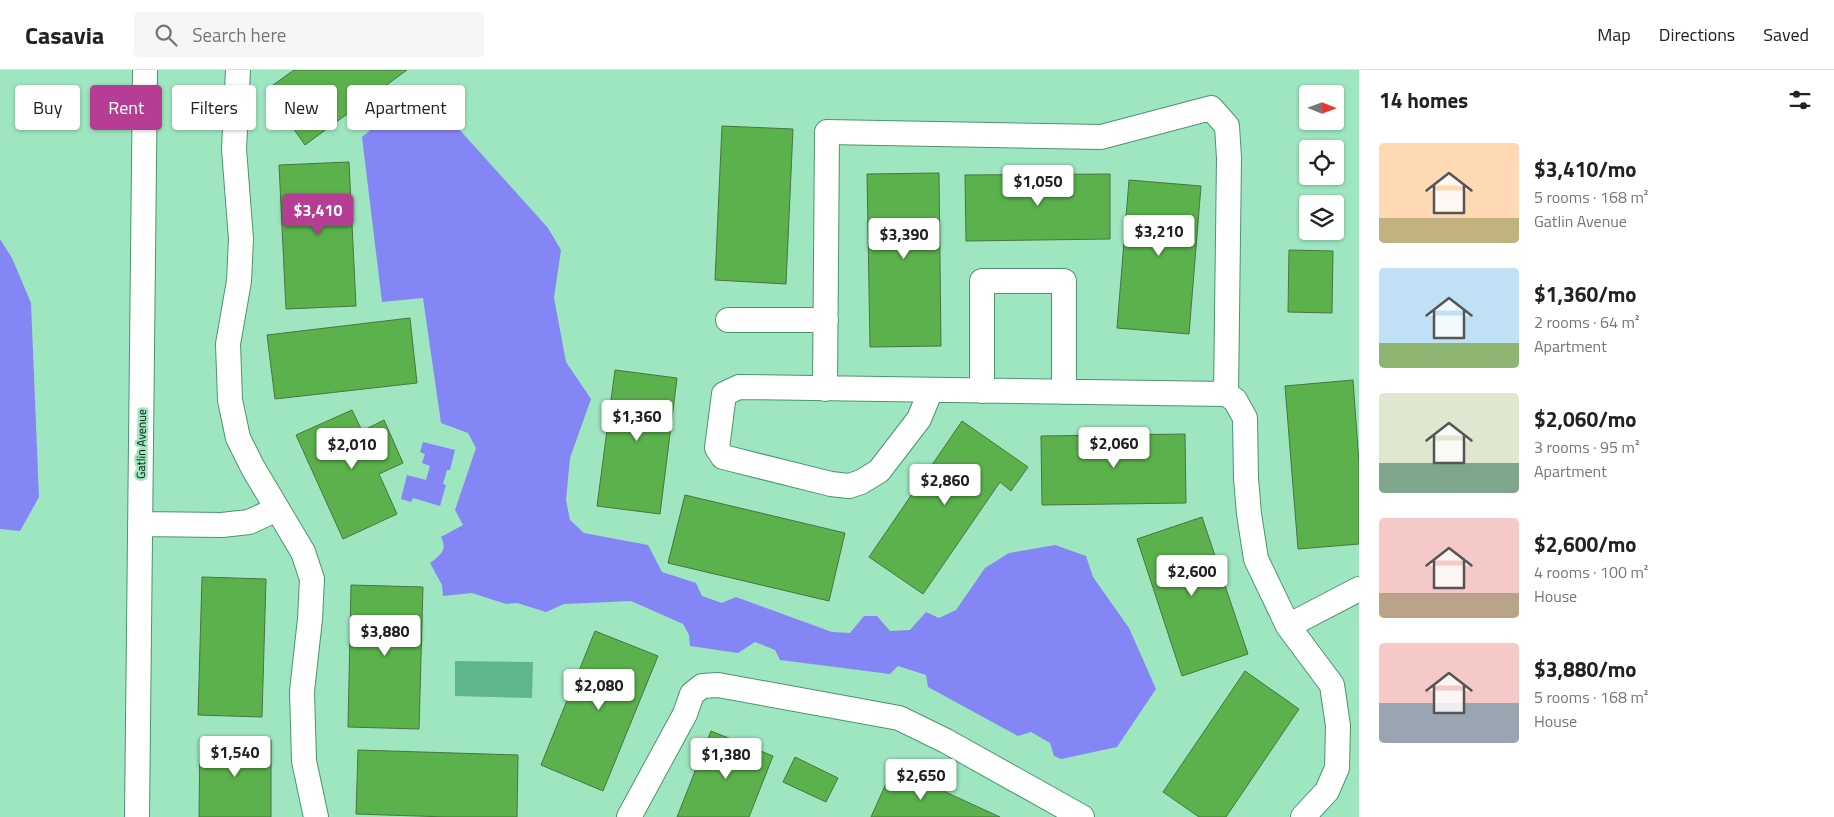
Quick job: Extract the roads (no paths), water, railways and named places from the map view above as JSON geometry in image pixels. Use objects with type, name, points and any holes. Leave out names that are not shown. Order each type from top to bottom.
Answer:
[{"type":"street","name":"Gatlin Avenue","points":[[137,817],[145,70]]},
{"type":"street","points":[[239,71],[234,148],[241,239],[239,281],[228,344],[230,400],[238,438],[253,468],[303,552],[312,579],[310,619],[302,691],[304,761],[316,817]]},
{"type":"street","points":[[826,389],[827,132],[1101,137],[1211,108],[1227,126],[1230,158],[1226,394]]},
{"type":"street","points":[[982,391],[982,281],[1064,281],[1064,392]]},
{"type":"street","points":[[728,320],[826,320]]},
{"type":"street","points":[[931,390],[920,419],[879,471],[861,482],[849,486],[831,484],[723,457],[718,448],[724,394],[739,387],[1226,394],[1236,400],[1245,418],[1246,478],[1256,560],[1288,626],[1332,685],[1338,726],[1337,768],[1327,791],[1303,817]]},
{"type":"street","points":[[140,524],[222,525],[249,522],[277,509]]},
{"type":"street","points":[[1288,626],[1359,589]]},
{"type":"street","points":[[629,817],[686,714],[692,694],[702,686],[718,686],[899,718],[946,741],[1082,817]]}]
